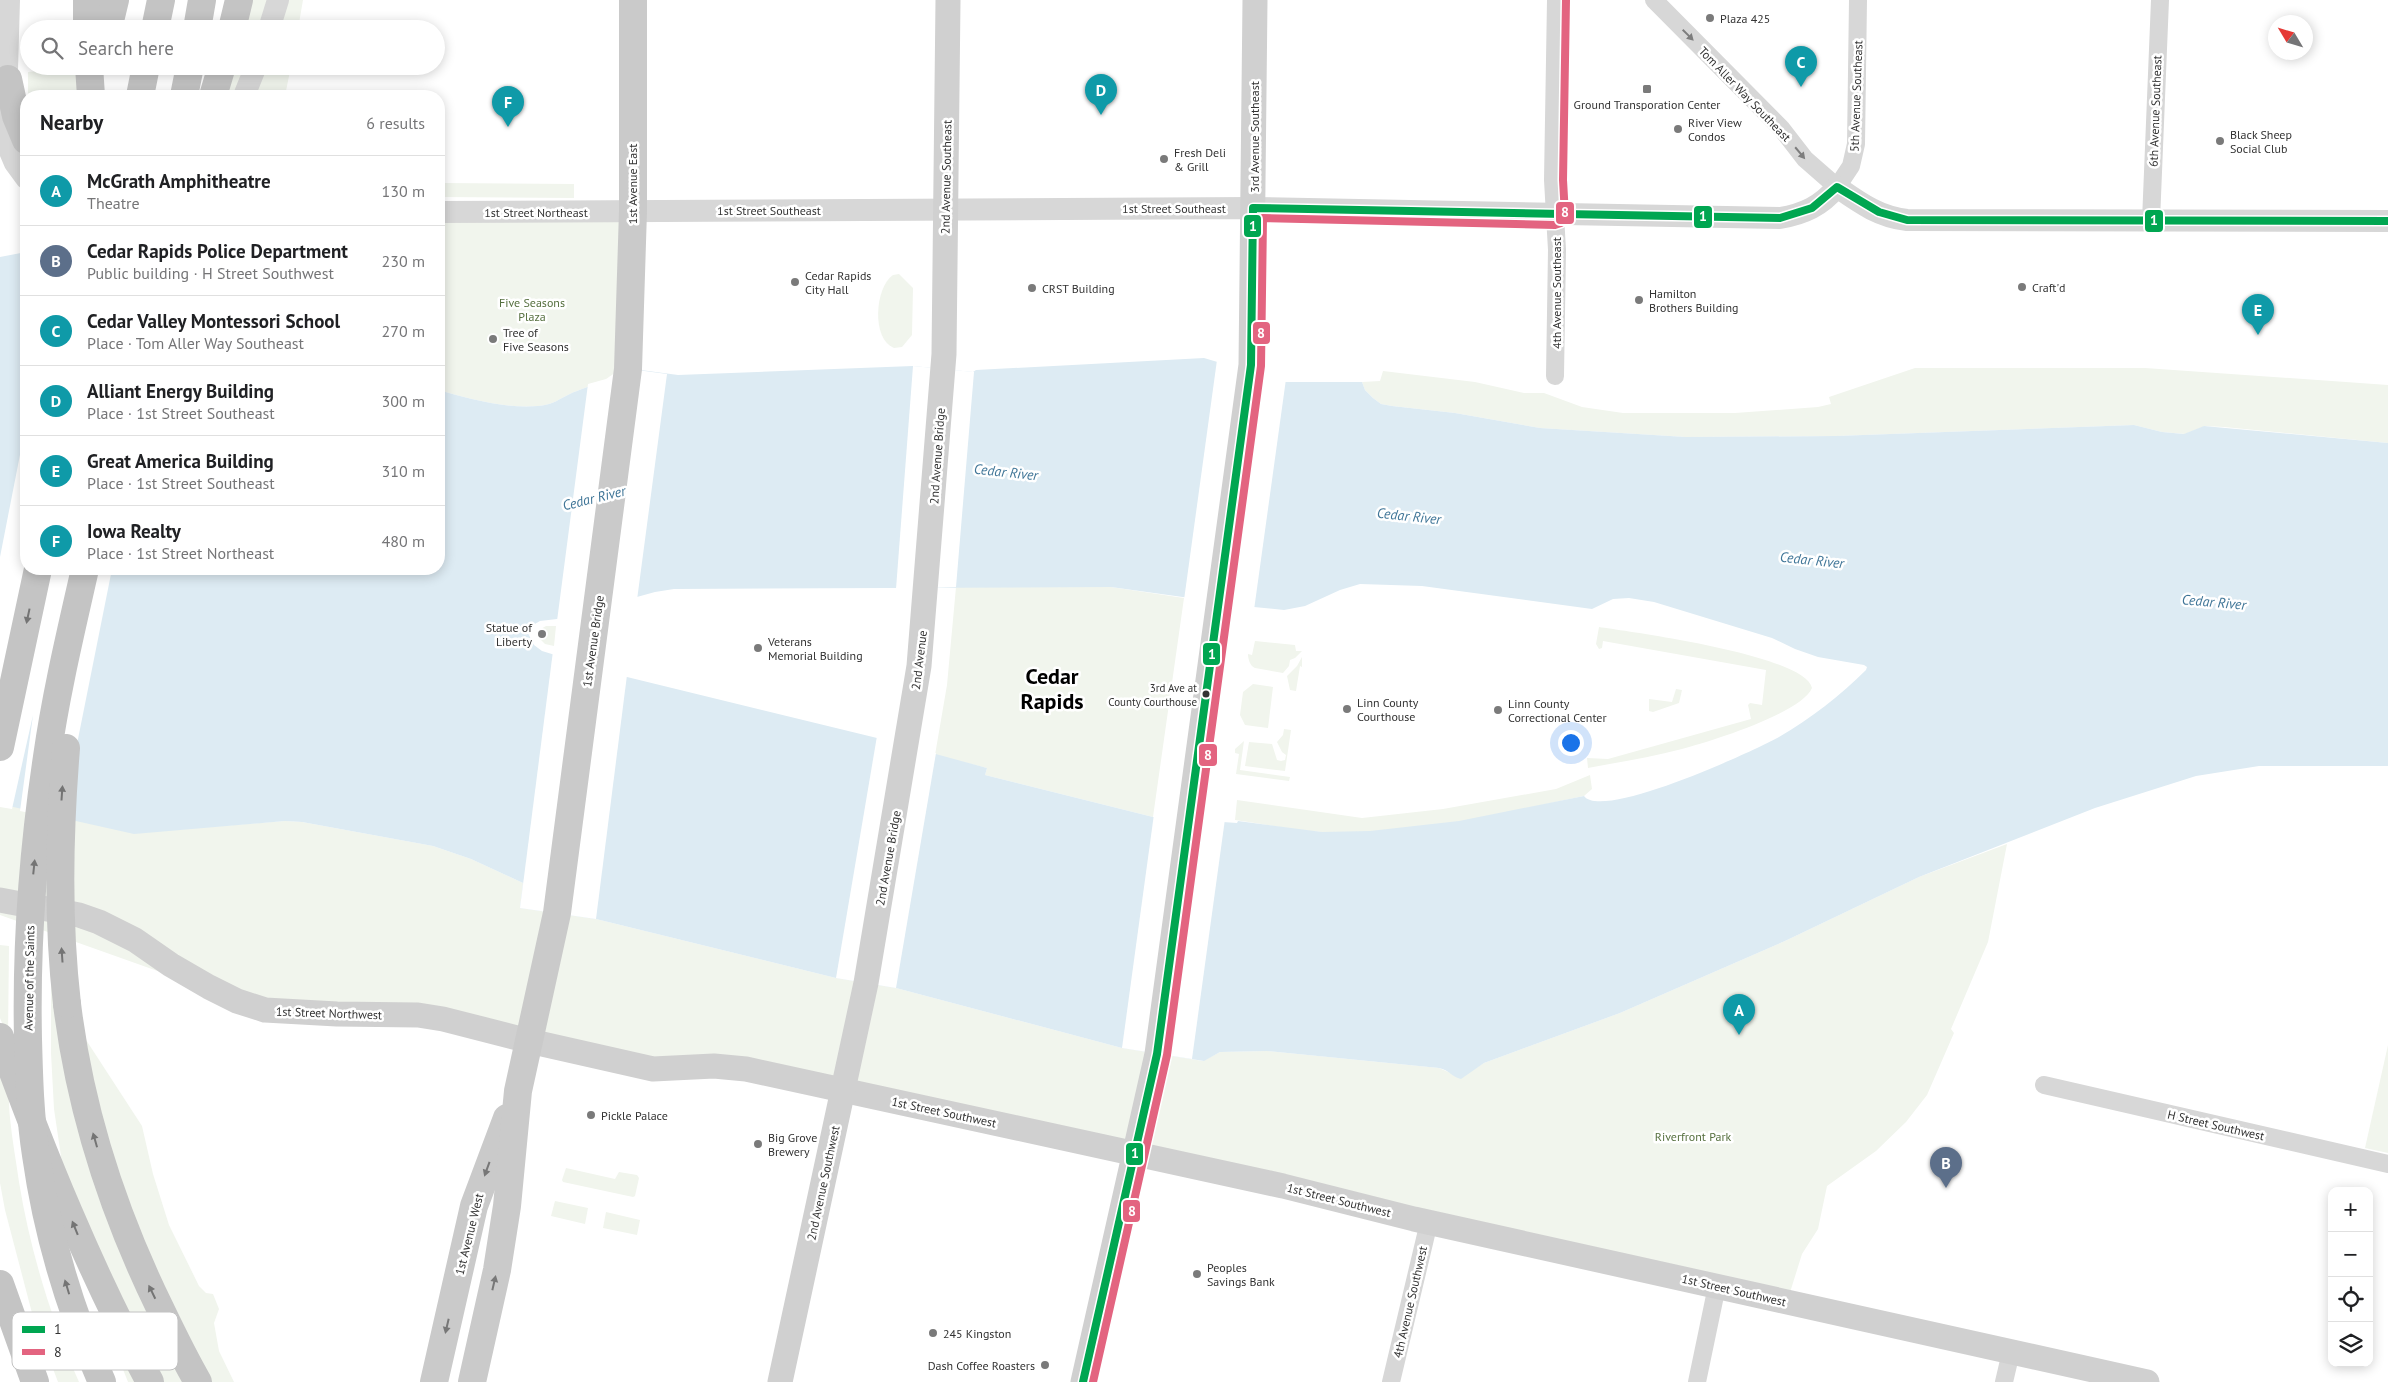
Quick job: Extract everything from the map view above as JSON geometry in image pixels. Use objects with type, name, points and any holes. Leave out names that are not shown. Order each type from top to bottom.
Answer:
[{"type":"highway","points":[[86,0],[87,20]]},
{"type":"highway","points":[[157,20],[161,0]]},
{"type":"highway","points":[[199,20],[202,0]]},
{"type":"highway","points":[[89,75],[90,90]]},
{"type":"highway","points":[[92,90],[96,75]]},
{"type":"highway","points":[[100,90],[102,75]]},
{"type":"highway","points":[[141,90],[144,75]]},
{"type":"highway","points":[[185,90],[188,75]]},
{"type":"highway","points":[[215,90],[219,75]]},
{"type":"highway","points":[[8,79],[20,126]]},
{"type":"highway","points":[[0,746],[37,575]]},
{"type":"highway","name":"Avenue of the Saints","points":[[75,1312],[52,1239],[35,1153],[29,1082],[28,957],[33,876],[47,756],[83,575]]},
{"type":"highway","points":[[77,603],[59,841],[60,930],[67,1004],[89,1119],[104,1170],[142,1272],[162,1312]]},
{"type":"highway","points":[[0,1036],[21,1098],[79,1237],[113,1312]]},
{"type":"highway","points":[[0,1284],[12,1318]]},
{"type":"highway","points":[[178,1346],[198,1382]]},
{"type":"highway","points":[[31,1370],[35,1382]]},
{"type":"highway","name":"Avenue of the Saints","points":[[97,1370],[102,1382]]},
{"type":"highway","points":[[143,1370],[150,1382]]},
{"type":"main road","name":"1st Avenue East","points":[[628,369],[632,211],[633,0]]},
{"type":"main road","name":"2nd Avenue Southeast","points":[[944,362],[948,0]]},
{"type":"main road","name":"3rd Avenue Southeast","points":[[1083,1382],[1157,1054],[1251,365],[1255,0]]},
{"type":"main road","name":"2nd Avenue Bridge","points":[[927,588],[944,362]]},
{"type":"main road","name":"1st Avenue Bridge","points":[[557,913],[628,369]]},
{"type":"main road","name":"2nd Avenue","points":[[909,732],[919,666],[927,588]]},
{"type":"main road","name":"2nd Avenue Bridge","points":[[866,983],[909,732]]},
{"type":"main road","name":"1st Street Northwest","points":[[0,900],[79,915],[99,922],[135,940],[171,965],[209,987],[237,1001],[265,1010],[337,1014],[418,1015],[443,1019],[529,1041]]},
{"type":"main road","name":"1st Avenue West","points":[[472,1382],[497,1270],[503,1233],[518,1091],[557,913]]},
{"type":"main road","name":"2nd Avenue Southwest","points":[[780,1382],[866,983]]},
{"type":"main road","name":"1st Street Southwest","points":[[529,1041],[653,1069],[714,1066],[746,1069],[1282,1186],[1429,1222],[2147,1382]]},
{"type":"main road","name":"1st Avenue West","points":[[434,1382],[474,1206],[518,1091]]},
{"type":"street","points":[[9,0],[5,140],[20,170]]},
{"type":"street","points":[[272,20],[278,0]]},
{"type":"street","name":"4th Avenue Southeast","points":[[1555,376],[1557,250],[1553,180],[1556,0]]},
{"type":"street","name":"Tom Aller Way Southeast","points":[[1654,0],[1781,128],[1805,159],[1837,188]]},
{"type":"street","name":"5th Avenue Southeast","points":[[1837,188],[1851,166],[1856,144],[1858,0]]},
{"type":"street","name":"6th Avenue Southeast","points":[[2151,222],[2160,0]]},
{"type":"street","points":[[246,90],[252,75]]},
{"type":"street","points":[[1837,188],[1872,210],[1898,219],[1935,221],[2151,222],[2388,221]]},
{"type":"street","name":"1st Street Southeast","points":[[632,211],[1253,208],[1780,218],[1811,210],[1837,188]]},
{"type":"street","name":"1st Street Northeast","points":[[445,212],[632,211]]},
{"type":"street","name":"H Street Southwest","points":[[2044,1085],[2388,1164]]},
{"type":"street","name":"4th Avenue Southwest","points":[[1391,1382],[1429,1222]]},
{"type":"street","points":[[1697,1382],[1717,1286]]},
{"type":"street","points":[[2004,1382],[2011,1352]]},
{"type":"green space","points":[[248,0],[267,0],[261,20],[244,20]]},
{"type":"green space","points":[[288,0],[303,0],[300,20],[282,20]]},
{"type":"green space","points":[[28,75],[80,75],[79,90],[28,90]]},
{"type":"green space","points":[[229,75],[242,75],[236,90],[225,90]]},
{"type":"green space","points":[[262,75],[289,75],[286,90],[256,90]]},
{"type":"green space","points":[[445,183],[574,184],[574,198],[445,197]]},
{"type":"green space","name":"Five Seasons Plaza","points":[[633,211],[626,368],[608,379],[573,392],[553,403],[537,406],[493,403],[445,392],[445,222]]},
{"type":"green space","points":[[899,274],[913,288],[912,335],[902,347],[894,348],[887,343],[882,334],[878,313],[882,290],[893,275]]},
{"type":"green space","points":[[1915,368],[2145,368],[2388,385],[2388,443],[2205,426],[2185,434],[2162,432],[2134,425],[1836,436],[1686,437],[1540,428],[1455,413],[1392,406],[1381,404],[1373,398],[1365,390],[1362,382],[1380,381],[1383,371],[1475,382],[1524,393],[1544,393],[1582,407],[1623,413],[1735,413],[1818,407],[1831,404],[1829,397]]},
{"type":"green space","points":[[956,587],[1111,587],[1184,598],[1153,817],[985,775],[987,768],[935,755],[947,685]]},
{"type":"green space","points":[[546,626],[556,626],[554,646],[545,644],[537,636],[539,630]]},
{"type":"green space","points":[[1599,627],[1679,640],[1750,656],[1780,665],[1802,676],[1812,688],[1805,698],[1791,707],[1732,733],[1671,752],[1588,768],[1587,758],[1608,759],[1751,719],[1748,705],[1750,703],[1762,705],[1766,670],[1603,641],[1602,648],[1599,649],[1596,644]]},
{"type":"green space","points":[[1255,641],[1295,645],[1296,651],[1302,651],[1290,660],[1289,666],[1283,673],[1255,668],[1248,658],[1248,654],[1252,655]]},
{"type":"green space","points":[[1302,657],[1302,667],[1300,666],[1296,691],[1290,690],[1287,676],[1297,666]]},
{"type":"green space","points":[[1253,684],[1273,687],[1268,728],[1245,725],[1240,715],[1243,692]]},
{"type":"green space","points":[[1676,689],[1682,690],[1679,703],[1653,712],[1649,711],[1649,699],[1672,702]]},
{"type":"green space","points":[[1284,729],[1291,730],[1285,771],[1245,766],[1249,742],[1272,744],[1277,760],[1285,760],[1286,755],[1282,752],[1277,742],[1283,735]]},
{"type":"green space","points":[[1244,741],[1240,770],[1290,777],[1289,781],[1236,774],[1239,754],[1235,753],[1235,749]]},
{"type":"green space","points":[[1590,775],[1592,789],[1584,796],[1420,828],[1354,833],[1322,832],[1235,820],[1237,800],[1362,818],[1443,809],[1556,789]]},
{"type":"green space","name":"Riverfront Park","points":[[0,804],[209,827],[285,821],[302,822],[433,846],[471,859],[523,883],[520,908],[596,919],[836,978],[896,988],[1122,1048],[1203,1061],[1220,1052],[1267,1051],[1439,1068],[1453,1074],[1465,1075],[1484,1063],[1620,1013],[1785,941],[1919,877],[2007,844],[1988,942],[1951,1029],[1954,1033],[1927,1095],[1906,1122],[1876,1151],[1827,1186],[1818,1229],[1802,1254],[1787,1302],[1116,1150],[529,1041],[225,995],[0,915]]},
{"type":"green space","points":[[0,945],[9,946],[8,1038],[0,1018]]},
{"type":"green space","points":[[51,963],[56,984],[164,1312],[124,1312],[66,1190],[54,1109],[51,1053]]},
{"type":"green space","points":[[77,1026],[142,1126],[153,1174],[169,1225],[199,1286],[206,1293],[213,1294],[219,1309],[214,1323],[219,1351],[234,1382],[209,1382],[178,1318],[178,1312],[175,1312],[127,1212]]},
{"type":"green space","points":[[2388,1045],[2388,1153],[2365,1148]]},
{"type":"green space","points":[[0,1051],[7,1076],[13,1142],[24,1208],[35,1259],[52,1312],[32,1312],[5,1210],[0,1183]]},
{"type":"green space","points":[[566,1168],[615,1179],[619,1172],[637,1175],[639,1178],[635,1196],[563,1182]]},
{"type":"green space","points":[[555,1201],[588,1208],[585,1224],[551,1216]]},
{"type":"green space","points":[[606,1212],[640,1220],[637,1235],[603,1228]]},
{"type":"green space","points":[[87,1278],[105,1312],[100,1312]]},
{"type":"green space","points":[[178,1355],[187,1382],[158,1382],[152,1370],[178,1370]]},
{"type":"green space","points":[[53,1370],[74,1370],[79,1382],[58,1382]]},
{"type":"green space","points":[[123,1370],[135,1370],[141,1382],[128,1382]]},
{"type":"water","name":"Cedar River","points":[[20,253],[20,575],[445,575],[445,392],[493,403],[537,406],[553,403],[573,392],[608,379],[626,368],[678,375],[913,366],[973,372],[976,370],[1204,358],[1285,382],[1362,382],[1365,390],[1381,404],[1455,413],[1540,428],[1686,437],[1836,436],[2134,425],[2162,432],[2184,434],[2204,426],[2388,443],[2388,766],[2259,766],[2196,776],[2095,808],[1919,877],[1785,941],[1620,1013],[1484,1063],[1461,1079],[1439,1068],[1267,1051],[1220,1052],[1204,1061],[1122,1048],[896,988],[836,978],[596,919],[520,908],[523,883],[471,859],[433,846],[302,822],[285,821],[134,834],[0,804],[0,257]],"holes":[[[1360,584],[1422,586],[1592,609],[1613,599],[1629,598],[1654,602],[1772,638],[1818,657],[1867,667],[1866,670],[1825,706],[1779,737],[1741,756],[1647,792],[1619,799],[1597,801],[1584,796],[1459,821],[1370,831],[1322,832],[1238,821],[1237,823],[1153,817],[985,775],[987,768],[877,738],[627,677],[542,651],[534,645],[529,635],[533,625],[540,621],[557,619],[655,592],[674,589],[1111,587],[1284,610],[1305,606],[1340,590]]]},
{"type":"pier","points":[[1217,360],[1232,362],[1286,379],[1254,610],[1184,600]]},
{"type":"pier","points":[[913,366],[974,372],[956,587],[896,589]]},
{"type":"pier","points":[[622,368],[667,374],[637,600],[557,621],[588,384],[606,379]]},
{"type":"pier","points":[[20,455],[20,575],[111,575],[76,749],[69,821],[20,811],[33,715],[12,809],[0,807],[0,557]]},
{"type":"pier","points":[[553,651],[627,675],[596,919],[520,908]]},
{"type":"pier","points":[[877,736],[936,753],[896,988],[836,978]]},
{"type":"pier","points":[[1154,814],[1225,819],[1192,1059],[1122,1048]]},
{"type":"transit line","name":"8","points":[[1093,1382],[1167,1055],[1261,366],[1263,218],[1555,225],[1561,223],[1565,215],[1563,180],[1566,0]]},
{"type":"transit line","name":"1","points":[[1083,1382],[1157,1054],[1251,365],[1253,208],[1780,218],[1812,208],[1837,187],[1879,212],[1907,220],[2388,221]]},
{"type":"place","name":"Plaza 425","points":[[1710,18]]},
{"type":"place","name":"Cedar Valley Montessori School","points":[[1801,87]]},
{"type":"place","name":"Ground Transporation Center","points":[[1647,89]]},
{"type":"place","name":"Alliant Energy Building","points":[[1101,115]]},
{"type":"place","name":"Iowa Realty","points":[[508,127]]},
{"type":"place","name":"River View Condos","points":[[1678,129]]},
{"type":"place","name":"Black Sheep Social Club","points":[[2220,141]]},
{"type":"place","name":"Fresh Deli & Grill","points":[[1164,159]]},
{"type":"place","name":"Cedar Rapids City Hall","points":[[795,282]]},
{"type":"place","name":"Craft'd","points":[[2022,287]]},
{"type":"place","name":"CRST Building","points":[[1032,288]]},
{"type":"place","name":"Hamilton Brothers Building","points":[[1639,300]]},
{"type":"place","name":"Great America Building","points":[[2258,335]]},
{"type":"place","name":"Tree of Five Seasons","points":[[493,339]]},
{"type":"place","name":"Statue of Liberty","points":[[542,634]]},
{"type":"place","name":"Veterans Memorial Building","points":[[758,648]]},
{"type":"place","name":"3rd Ave at County Courthouse","points":[[1206,694]]},
{"type":"place","name":"Linn County Courthouse","points":[[1347,709]]},
{"type":"place","name":"Linn County Correctional Center","points":[[1498,710]]},
{"type":"place","name":"McGrath Amphitheatre","points":[[1739,1035]]},
{"type":"place","name":"Pickle Palace","points":[[591,1115]]},
{"type":"place","name":"Big Grove Brewery","points":[[758,1144]]},
{"type":"place","name":"Cedar Rapids Police Department","points":[[1946,1188]]},
{"type":"place","name":"Peoples Savings Bank","points":[[1197,1274]]},
{"type":"place","name":"245 Kingston","points":[[933,1333]]},
{"type":"place","name":"Dash Coffee Roasters","points":[[1045,1365]]},
{"type":"district","name":"Cedar Rapids","points":[[1052,688]]}]
